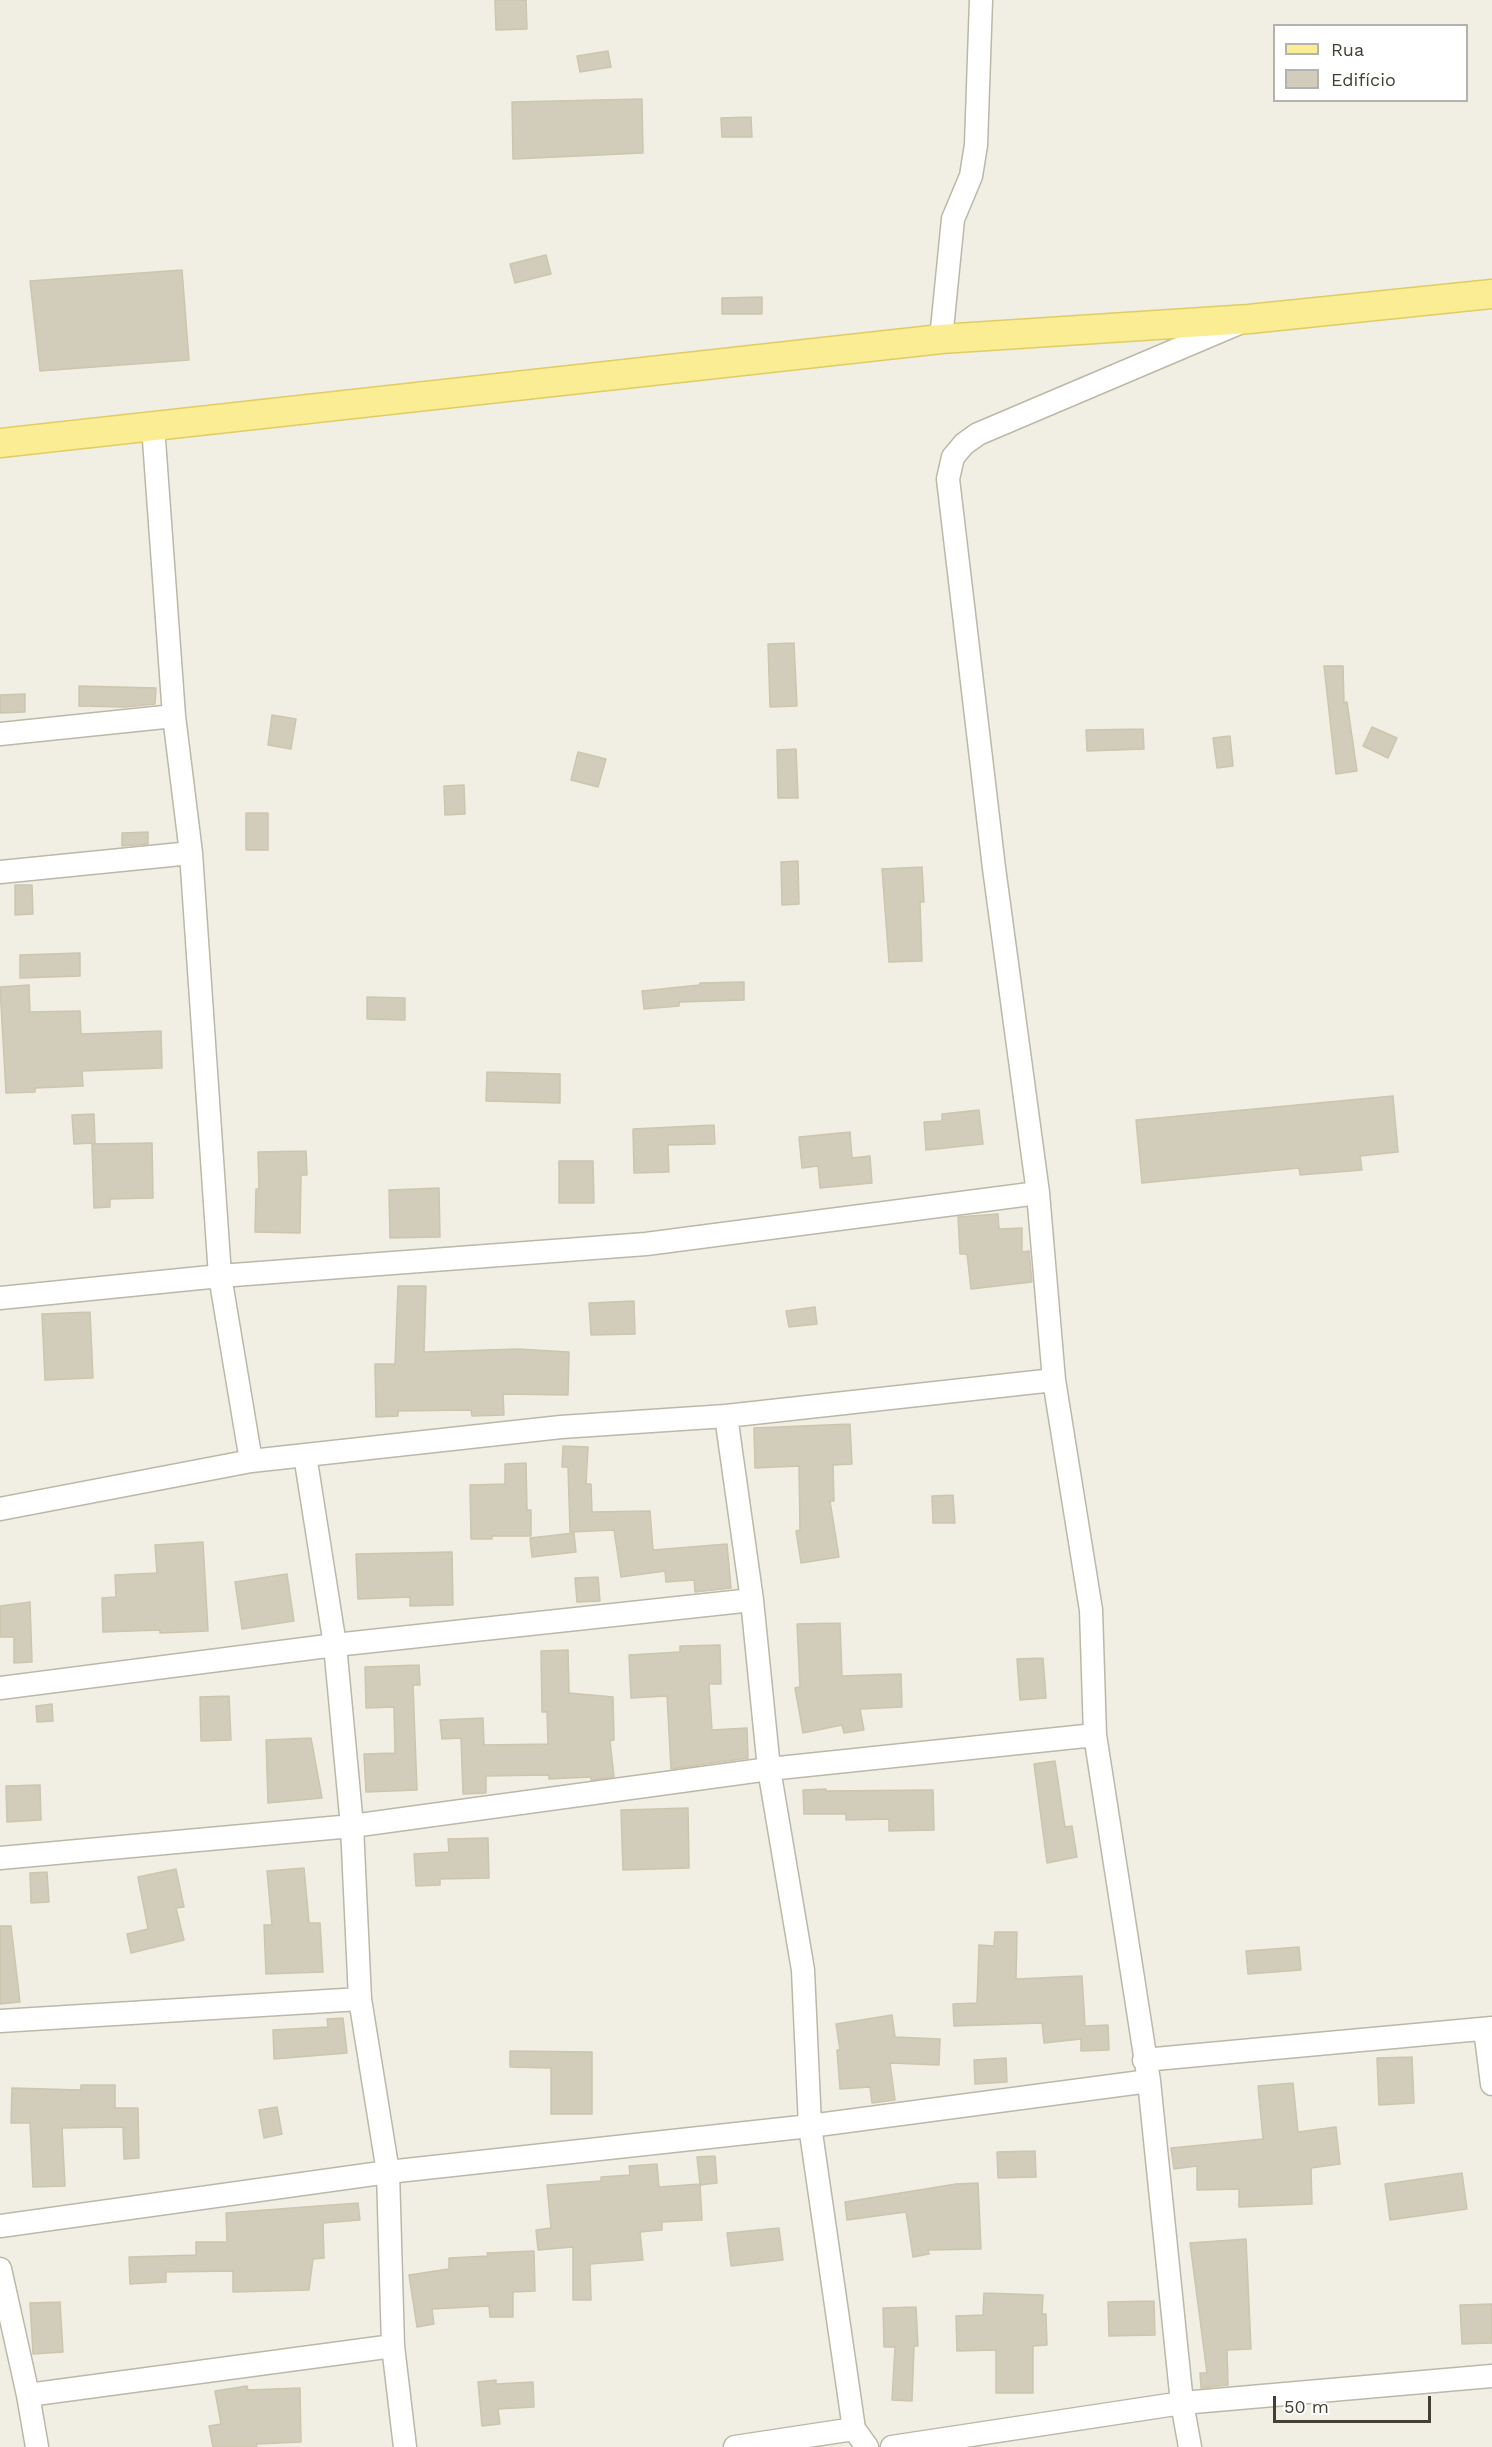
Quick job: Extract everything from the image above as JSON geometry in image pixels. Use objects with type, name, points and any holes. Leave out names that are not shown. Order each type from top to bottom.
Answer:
[{"type":"main road","points":[[0,443],[941,339],[1249,319],[1492,294]]},
{"type":"street","points":[[941,339],[953,219],[971,176],[976,145],[981,0]]},
{"type":"street","points":[[1190,2447],[1182,2403],[1146,2071],[1095,1736],[1091,1610],[1054,1380],[1038,1193],[994,868],[948,479],[953,457],[964,444],[978,434],[1249,319]]},
{"type":"street","points":[[153,426],[174,716],[191,853],[220,1276],[251,1461]]},
{"type":"street","points":[[0,734],[174,716]]},
{"type":"street","points":[[0,872],[191,853]]},
{"type":"street","points":[[0,1298],[220,1276],[646,1244],[1038,1193]]},
{"type":"street","points":[[0,1509],[251,1461],[561,1427],[726,1416],[1054,1380]]},
{"type":"street","points":[[726,1416],[752,1600],[769,1769],[802,1970],[810,2126],[860,2438],[735,2447]]},
{"type":"street","points":[[305,1455],[335,1645],[352,1826],[360,1999],[388,2172],[393,2346],[405,2447]]},
{"type":"street","points":[[0,1688],[335,1645],[752,1600]]},
{"type":"street","points":[[0,1858],[352,1826],[769,1769],[1095,1736]]},
{"type":"street","points":[[0,2021],[360,1999]]},
{"type":"street","points":[[0,2226],[388,2172],[810,2126],[1146,2071],[1488,2028],[1492,2084]]},
{"type":"street","points":[[0,2269],[37,2447]]},
{"type":"street","points":[[28,2395],[393,2346]]},
{"type":"street","points":[[892,2447],[1182,2403],[1492,2376]]},
{"type":"building","points":[[495,0],[526,0],[527,29],[496,30]]},
{"type":"building","points":[[608,51],[611,67],[580,72],[577,56]]},
{"type":"building","points":[[642,99],[643,153],[513,159],[512,102]]},
{"type":"building","points":[[751,117],[752,137],[722,137],[721,118]]},
{"type":"building","points":[[546,255],[551,274],[515,283],[510,264]]},
{"type":"building","points":[[182,270],[189,360],[40,371],[30,281]]},
{"type":"building","points":[[762,297],[762,314],[722,314],[722,298]]},
{"type":"building","points":[[794,643],[797,706],[770,707],[768,644]]},
{"type":"building","points":[[1324,666],[1343,666],[1344,703],[1347,702],[1357,771],[1336,774]]},
{"type":"building","points":[[79,686],[156,688],[155,704],[125,707],[79,706]]},
{"type":"building","points":[[25,694],[25,712],[0,713],[0,695]]},
{"type":"building","points":[[272,715],[296,719],[291,749],[268,745]]},
{"type":"building","points":[[1372,727],[1397,738],[1388,758],[1363,746]]},
{"type":"building","points":[[1143,729],[1144,749],[1087,751],[1086,730]]},
{"type":"building","points":[[1230,736],[1233,766],[1217,768],[1213,738]]},
{"type":"building","points":[[796,749],[798,798],[778,798],[777,750]]},
{"type":"building","points":[[578,752],[606,759],[598,787],[571,780]]},
{"type":"building","points":[[464,785],[465,814],[445,815],[444,786]]},
{"type":"building","points":[[246,813],[268,813],[268,850],[246,850]]},
{"type":"building","points":[[148,832],[148,844],[122,846],[122,833]]},
{"type":"building","points":[[798,861],[799,904],[782,905],[781,862]]},
{"type":"building","points":[[922,867],[924,902],[920,902],[922,961],[889,962],[882,869]]},
{"type":"building","points":[[15,885],[32,885],[33,914],[15,915]]},
{"type":"building","points":[[80,953],[80,976],[20,978],[20,955]]},
{"type":"building","points":[[744,982],[744,1000],[679,1002],[679,1006],[644,1009],[642,991],[700,985],[700,983]]},
{"type":"building","points":[[29,985],[30,1012],[80,1011],[81,1034],[161,1031],[162,1068],[82,1071],[83,1086],[35,1088],[35,1092],[6,1093],[0,987]]},
{"type":"building","points":[[367,997],[405,998],[405,1020],[367,1019]]},
{"type":"building","points":[[487,1072],[560,1074],[560,1103],[486,1101]]},
{"type":"building","points":[[1393,1096],[1398,1152],[1360,1156],[1362,1170],[1300,1175],[1299,1168],[1142,1183],[1136,1120]]},
{"type":"building","points":[[979,1110],[983,1144],[926,1150],[924,1122],[942,1121],[942,1114]]},
{"type":"building","points":[[94,1114],[95,1143],[74,1144],[72,1115]]},
{"type":"building","points":[[714,1125],[715,1144],[668,1145],[669,1172],[634,1173],[633,1129]]},
{"type":"building","points":[[850,1132],[852,1158],[870,1156],[872,1183],[820,1188],[818,1166],[802,1168],[799,1137]]},
{"type":"building","points":[[152,1143],[153,1198],[110,1199],[110,1207],[94,1208],[92,1144]]},
{"type":"building","points":[[306,1151],[307,1175],[301,1175],[300,1233],[255,1232],[256,1189],[259,1189],[258,1152]]},
{"type":"building","points":[[559,1161],[593,1161],[594,1203],[559,1203]]},
{"type":"building","points":[[439,1188],[440,1237],[390,1238],[389,1190]]},
{"type":"building","points":[[998,1214],[999,1229],[1022,1228],[1022,1252],[1029,1251],[1032,1282],[971,1289],[967,1254],[960,1254],[958,1217]]},
{"type":"building","points":[[398,1286],[426,1286],[424,1352],[518,1349],[569,1352],[568,1395],[503,1394],[504,1415],[472,1416],[471,1410],[398,1411],[398,1416],[376,1417],[375,1364],[395,1364]]},
{"type":"building","points":[[634,1301],[635,1334],[591,1335],[589,1303]]},
{"type":"building","points":[[815,1307],[817,1324],[789,1327],[786,1311]]},
{"type":"building","points":[[90,1312],[93,1378],[45,1380],[42,1314]]},
{"type":"building","points":[[850,1424],[852,1464],[833,1465],[834,1501],[830,1501],[839,1557],[801,1563],[796,1531],[800,1530],[799,1466],[755,1468],[754,1428]]},
{"type":"building","points":[[563,1446],[588,1447],[586,1484],[591,1484],[592,1512],[650,1511],[653,1550],[727,1544],[731,1588],[695,1592],[694,1580],[666,1582],[665,1571],[621,1577],[614,1530],[570,1532],[568,1467],[562,1467]]},
{"type":"building","points":[[526,1463],[527,1510],[531,1510],[531,1536],[492,1536],[492,1539],[471,1539],[470,1485],[505,1484],[505,1464]]},
{"type":"building","points":[[953,1495],[955,1523],[933,1523],[932,1496]]},
{"type":"building","points":[[574,1533],[576,1552],[532,1557],[530,1538]]},
{"type":"building","points":[[203,1542],[208,1631],[103,1632],[102,1598],[116,1597],[115,1575],[157,1573],[155,1545]]},
{"type":"building","points":[[452,1552],[453,1605],[410,1606],[410,1597],[358,1599],[356,1554]]},
{"type":"building","points":[[287,1574],[294,1621],[242,1629],[235,1582]]},
{"type":"building","points":[[598,1577],[600,1601],[577,1602],[575,1578]]},
{"type":"building","points":[[30,1602],[32,1662],[14,1663],[14,1637],[0,1637],[0,1606]]},
{"type":"building","points":[[840,1623],[842,1676],[901,1674],[902,1707],[860,1709],[864,1730],[844,1733],[842,1725],[803,1733],[795,1688],[800,1687],[797,1624]]},
{"type":"building","points":[[720,1645],[721,1684],[709,1684],[712,1730],[747,1728],[748,1758],[671,1769],[667,1696],[631,1698],[629,1655],[680,1652],[680,1646]]},
{"type":"building","points":[[568,1650],[569,1693],[613,1697],[614,1740],[610,1741],[614,1777],[591,1780],[591,1777],[549,1779],[549,1775],[486,1776],[486,1793],[463,1794],[461,1738],[442,1739],[440,1720],[483,1718],[484,1745],[548,1744],[547,1712],[542,1712],[541,1651]]},
{"type":"building","points":[[1043,1658],[1046,1698],[1020,1700],[1017,1659]]},
{"type":"building","points":[[419,1665],[420,1685],[413,1685],[417,1790],[366,1792],[364,1754],[395,1753],[394,1707],[366,1708],[365,1667]]},
{"type":"building","points":[[229,1696],[231,1740],[201,1741],[200,1697]]},
{"type":"building","points":[[52,1704],[53,1721],[37,1722],[36,1706]]},
{"type":"building","points":[[311,1738],[322,1798],[268,1803],[266,1740]]},
{"type":"building","points":[[1055,1761],[1065,1827],[1072,1826],[1077,1857],[1047,1863],[1034,1764]]},
{"type":"building","points":[[40,1785],[41,1820],[7,1822],[6,1786]]},
{"type":"building","points":[[826,1789],[826,1791],[933,1790],[934,1830],[889,1831],[889,1819],[846,1820],[846,1814],[804,1814],[803,1790]]},
{"type":"building","points":[[688,1808],[689,1868],[623,1870],[621,1810]]},
{"type":"building","points":[[488,1838],[489,1878],[440,1879],[440,1885],[416,1886],[414,1854],[449,1852],[448,1839]]},
{"type":"building","points":[[304,1868],[309,1923],[320,1923],[323,1972],[266,1974],[264,1925],[272,1925],[267,1871]]},
{"type":"building","points":[[176,1869],[184,1907],[176,1908],[184,1940],[131,1953],[127,1934],[148,1929],[138,1877]]},
{"type":"building","points":[[47,1872],[49,1902],[31,1903],[30,1873]]},
{"type":"building","points":[[0,1926],[11,1926],[20,2002],[0,2004]]},
{"type":"building","points":[[995,1932],[1017,1932],[1016,1979],[1082,1976],[1085,2026],[1108,2025],[1109,2050],[1081,2051],[1081,2039],[1044,2043],[1042,2023],[954,2026],[953,2004],[977,2003],[979,1945],[994,1946]]},
{"type":"building","points":[[1299,1947],[1301,1970],[1248,1974],[1246,1951]]},
{"type":"building","points":[[892,2015],[895,2037],[940,2039],[939,2065],[890,2063],[895,2100],[872,2103],[870,2087],[840,2089],[837,2050],[840,2050],[836,2024]]},
{"type":"building","points":[[343,2018],[347,2053],[274,2059],[273,2030],[328,2027],[327,2019]]},
{"type":"building","points":[[510,2051],[592,2052],[592,2114],[551,2114],[551,2068],[510,2067]]},
{"type":"building","points":[[1412,2057],[1414,2103],[1379,2105],[1377,2058]]},
{"type":"building","points":[[1006,2058],[1007,2082],[975,2084],[974,2060]]},
{"type":"building","points":[[1293,2083],[1298,2132],[1336,2127],[1340,2164],[1311,2168],[1312,2204],[1239,2207],[1239,2189],[1197,2190],[1197,2166],[1174,2169],[1171,2148],[1263,2139],[1258,2086]]},
{"type":"building","points":[[81,2085],[115,2085],[115,2108],[138,2108],[139,2158],[124,2159],[123,2127],[62,2128],[65,2186],[33,2187],[30,2123],[11,2123],[12,2088],[81,2090]]},
{"type":"building","points":[[277,2107],[282,2134],[264,2138],[259,2110]]},
{"type":"building","points":[[1035,2151],[1036,2177],[998,2178],[997,2152]]},
{"type":"building","points":[[715,2156],[717,2183],[700,2185],[702,2220],[662,2222],[662,2230],[640,2232],[643,2260],[590,2264],[591,2300],[573,2300],[573,2247],[538,2250],[536,2230],[551,2228],[547,2185],[601,2181],[601,2177],[630,2175],[629,2166],[657,2164],[659,2187],[700,2184],[697,2157]]},
{"type":"building","points":[[1462,2173],[1467,2209],[1390,2220],[1385,2184]]},
{"type":"building","points":[[978,2183],[981,2249],[928,2250],[929,2254],[913,2257],[906,2212],[847,2220],[845,2202],[956,2184]]},
{"type":"building","points":[[358,2203],[360,2220],[323,2223],[324,2258],[313,2259],[309,2290],[233,2292],[233,2271],[166,2272],[166,2282],[130,2284],[129,2257],[196,2255],[196,2242],[227,2242],[226,2213]]},
{"type":"building","points":[[779,2228],[783,2260],[731,2266],[727,2233]]},
{"type":"building","points":[[1246,2239],[1251,2349],[1227,2350],[1228,2385],[1201,2388],[1200,2373],[1207,2373],[1190,2243]]},
{"type":"building","points":[[534,2251],[535,2291],[513,2292],[513,2317],[490,2317],[489,2306],[432,2309],[434,2324],[417,2327],[409,2275],[449,2269],[449,2258],[488,2256],[487,2253]]},
{"type":"building","points":[[984,2293],[1043,2295],[1042,2314],[1046,2314],[1047,2345],[1033,2346],[1033,2393],[996,2393],[996,2350],[957,2351],[956,2316],[983,2315]]},
{"type":"building","points":[[1154,2301],[1155,2335],[1109,2336],[1108,2302]]},
{"type":"building","points":[[60,2302],[63,2352],[33,2354],[30,2303]]},
{"type":"building","points":[[1492,2304],[1492,2343],[1462,2344],[1460,2305]]},
{"type":"building","points":[[916,2307],[918,2346],[914,2346],[912,2401],[892,2400],[895,2347],[884,2347],[883,2308]]},
{"type":"building","points":[[496,2380],[496,2384],[533,2382],[534,2407],[498,2409],[500,2424],[482,2426],[478,2382]]},
{"type":"building","points":[[247,2386],[248,2390],[300,2388],[301,2442],[256,2444],[257,2447],[213,2447],[209,2426],[221,2424],[215,2391]]}]
